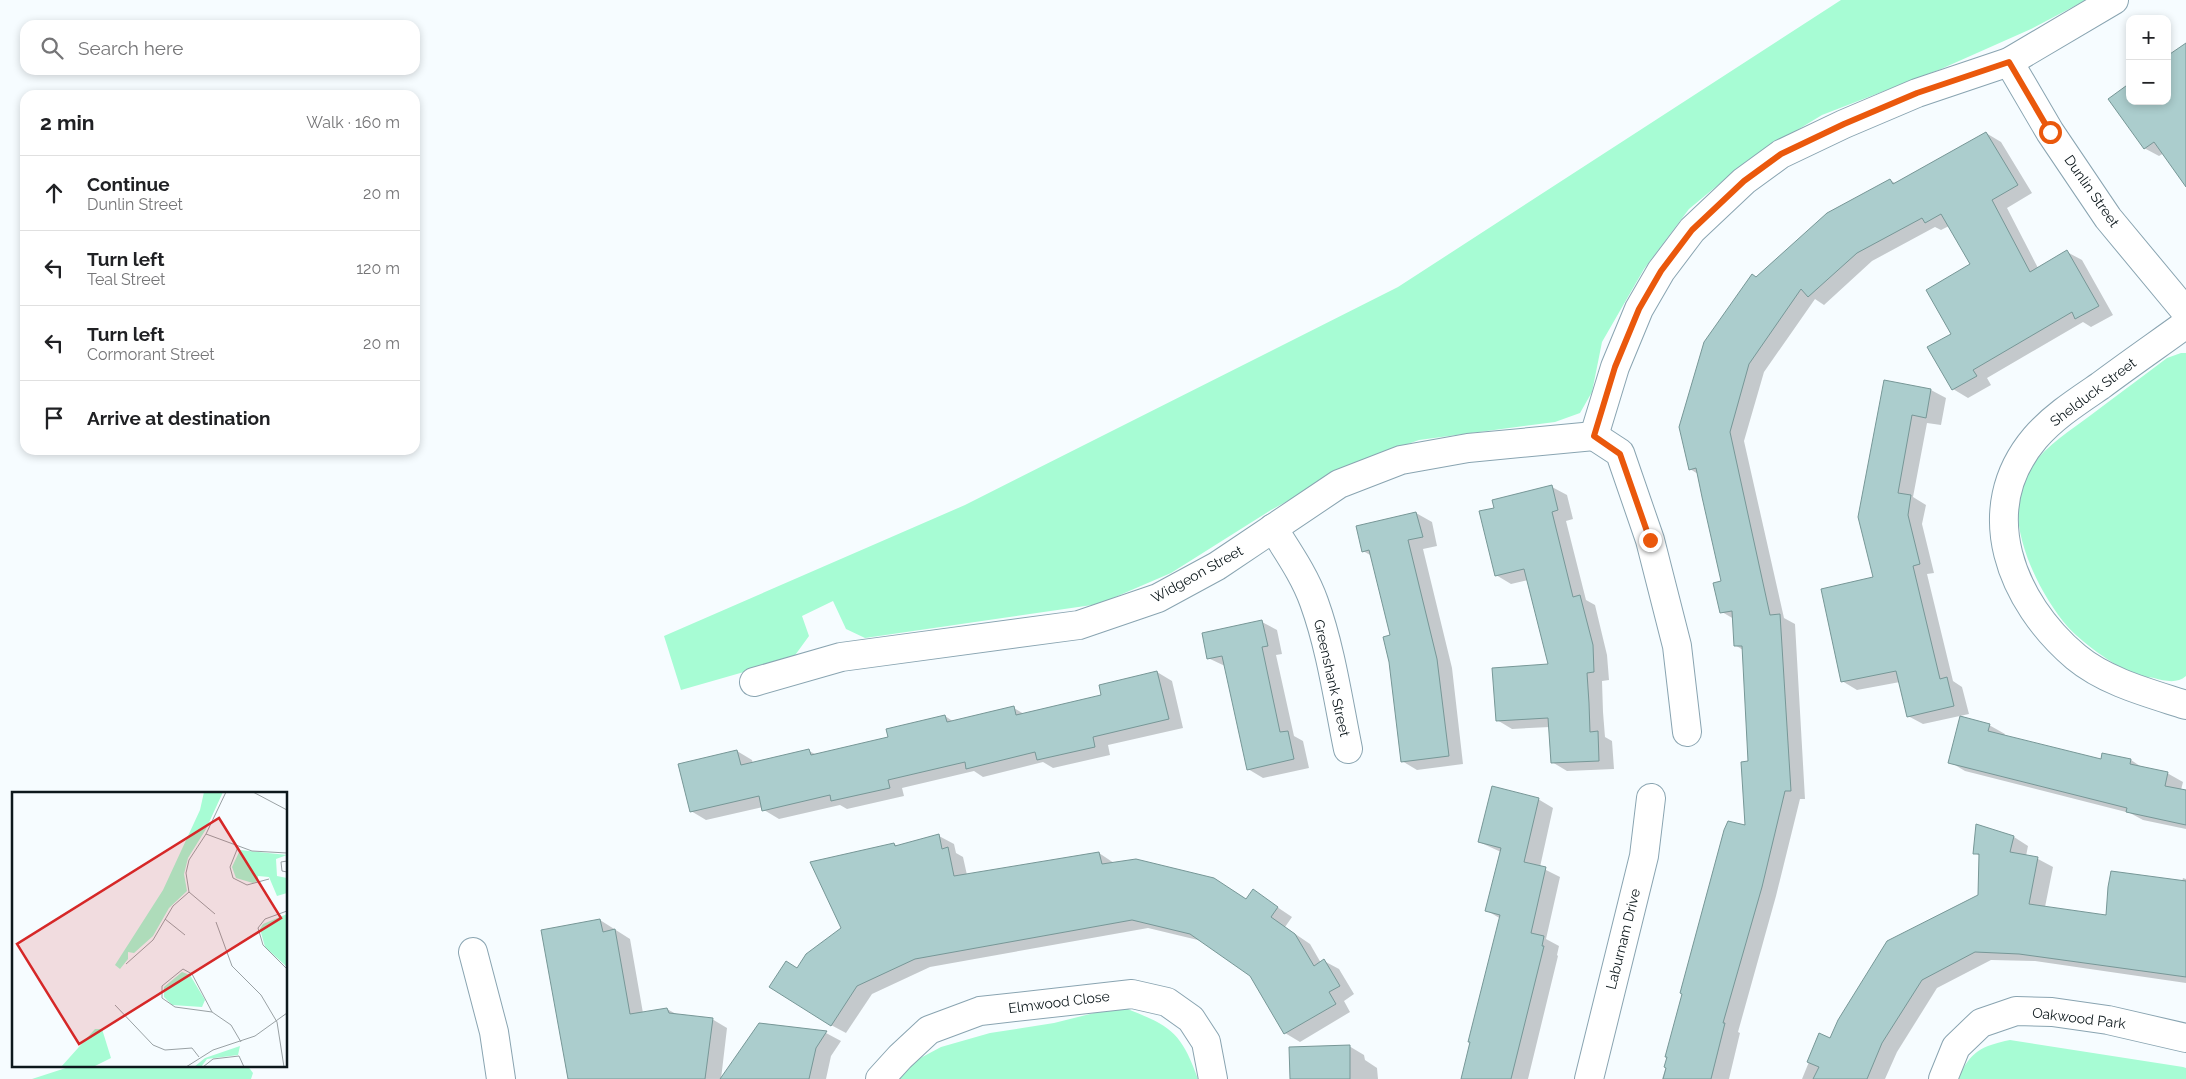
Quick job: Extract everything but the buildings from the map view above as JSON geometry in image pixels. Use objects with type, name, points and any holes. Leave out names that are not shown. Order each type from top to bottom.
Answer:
[{"type":"street","points":[[1687,732],[1677,646],[1650,540],[1620,454],[1594,436],[1615,367],[1639,309],[1661,271],[1692,230],[1744,181],[1781,154],[1844,124],[1917,93],[2009,62],[2114,0]]},
{"type":"street","name":"Dunlin Street","points":[[2009,62],[2050,132],[2108,218],[2186,312]]},
{"type":"street","name":"Shelduck Street","points":[[2186,324],[2067,409],[2036,438],[2016,466],[2004,499],[2004,540],[2017,582],[2046,628],[2077,658],[2120,683],[2186,706]]},
{"type":"street","name":"Widgeon Street","points":[[754,682],[841,657],[1079,625],[1158,598],[1217,566],[1339,484],[1401,460],[1468,448],[1594,436]]},
{"type":"street","name":"Greenshank Street","points":[[1273,528],[1293,560],[1314,601],[1330,657],[1348,749]]},
{"type":"street","name":"Laburnam Drive","points":[[1589,1079],[1644,856],[1651,798]]},
{"type":"street","points":[[473,952],[494,1032],[501,1079]]},
{"type":"street","name":"Elmwood Close","points":[[880,1079],[929,1030],[980,1012],[1132,994],[1167,1002],[1191,1019],[1206,1042],[1213,1079]]},
{"type":"street","name":"Oakwood Park","points":[[1942,1079],[1956,1048],[1981,1023],[2016,1011],[2052,1012],[2108,1020],[2186,1038]]},
{"type":"green space","points":[[1841,0],[2086,0],[2031,29],[1941,69],[1822,115],[1748,160],[1689,209],[1644,269],[1602,342],[1592,392],[1580,413],[1555,422],[1419,440],[1361,461],[1271,510],[1171,573],[1099,604],[865,638],[846,629],[833,601],[802,616],[809,636],[793,658],[681,690],[664,636],[965,505],[1398,287]]},
{"type":"green space","points":[[2186,353],[2186,676],[2179,680],[2171,681],[2140,676],[2125,670],[2097,652],[2067,626],[2056,612],[2034,575],[2020,532],[2018,511],[2020,491],[2027,473],[2048,448],[2167,358]]},
{"type":"green space","points":[[1125,1008],[1153,1020],[1172,1033],[1186,1051],[1198,1079],[897,1079],[913,1062],[941,1047],[990,1033],[1054,1023],[1102,1011]]},
{"type":"green space","points":[[2010,1040],[2183,1067],[2186,1068],[2186,1079],[1958,1079],[1967,1062],[1978,1051]]},
{"type":"green space","points":[[72,1066],[248,1066],[253,1073],[251,1079],[32,1079]]},
{"type":"route","points":[[1650,540],[1620,454],[1594,436],[1615,367],[1639,309],[1661,271],[1692,230],[1744,181],[1781,154],[1844,124],[1917,93],[2009,62],[2050,132]]}]
